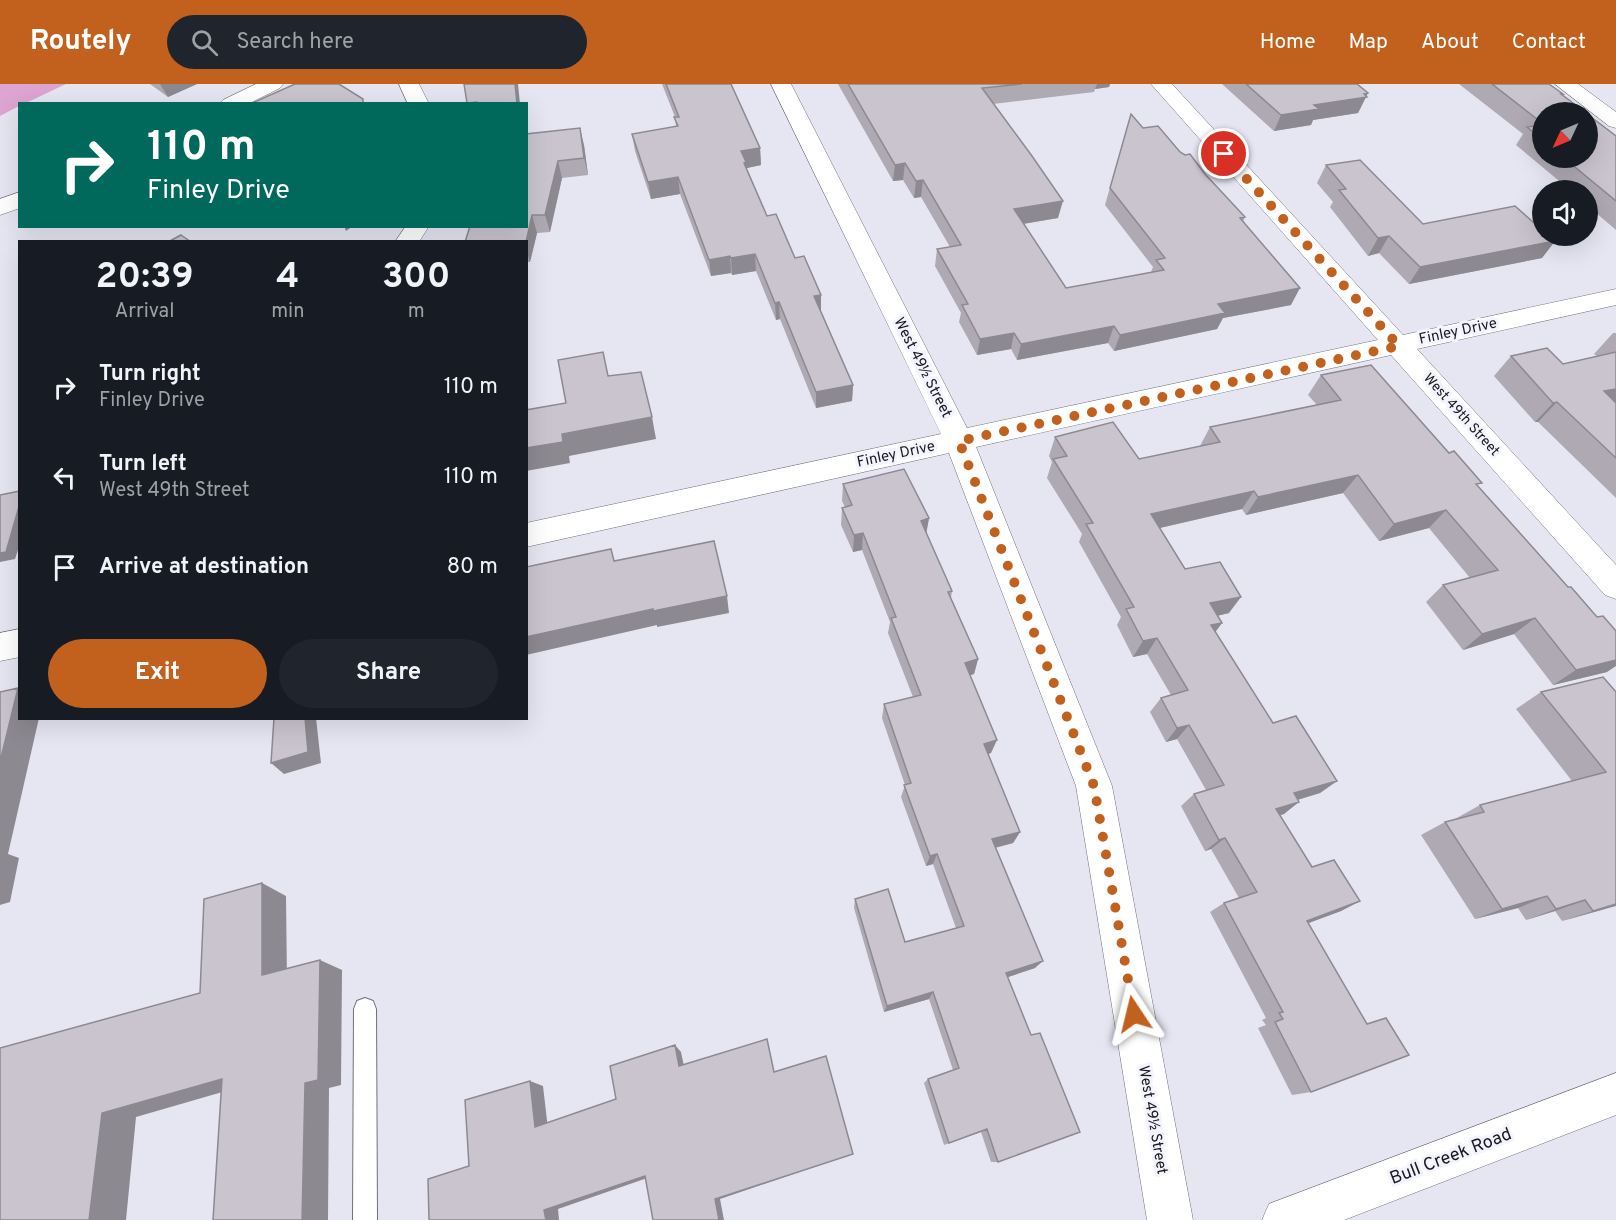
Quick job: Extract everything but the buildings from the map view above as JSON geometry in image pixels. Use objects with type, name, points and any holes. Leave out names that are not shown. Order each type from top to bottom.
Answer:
[{"type":"street","points":[[234,102],[273,84]]},
{"type":"street","points":[[409,84],[418,102]]},
{"type":"street","name":"West 49½ Street","points":[[781,84],[959,441],[1094,786],[1170,1220]]},
{"type":"street","name":"West 49th Street","points":[[1161,84],[1616,586]]},
{"type":"street","points":[[1565,84],[1616,122]]},
{"type":"street","points":[[0,208],[18,200]]},
{"type":"street","name":"Finley Drive","points":[[528,535],[1616,297]]},
{"type":"street","points":[[0,647],[18,643]]},
{"type":"street","name":"Bull Creek Road","points":[[1285,1220],[1616,1094]]},
{"type":"lane","points":[[365,1009],[365,1220]]},
{"type":"shaded area","points":[[0,84],[66,84],[28,102],[18,102],[18,107],[0,116]]},
{"type":"route","points":[[1134,1014],[1094,786],[959,441],[1399,346],[1224,154]]}]
